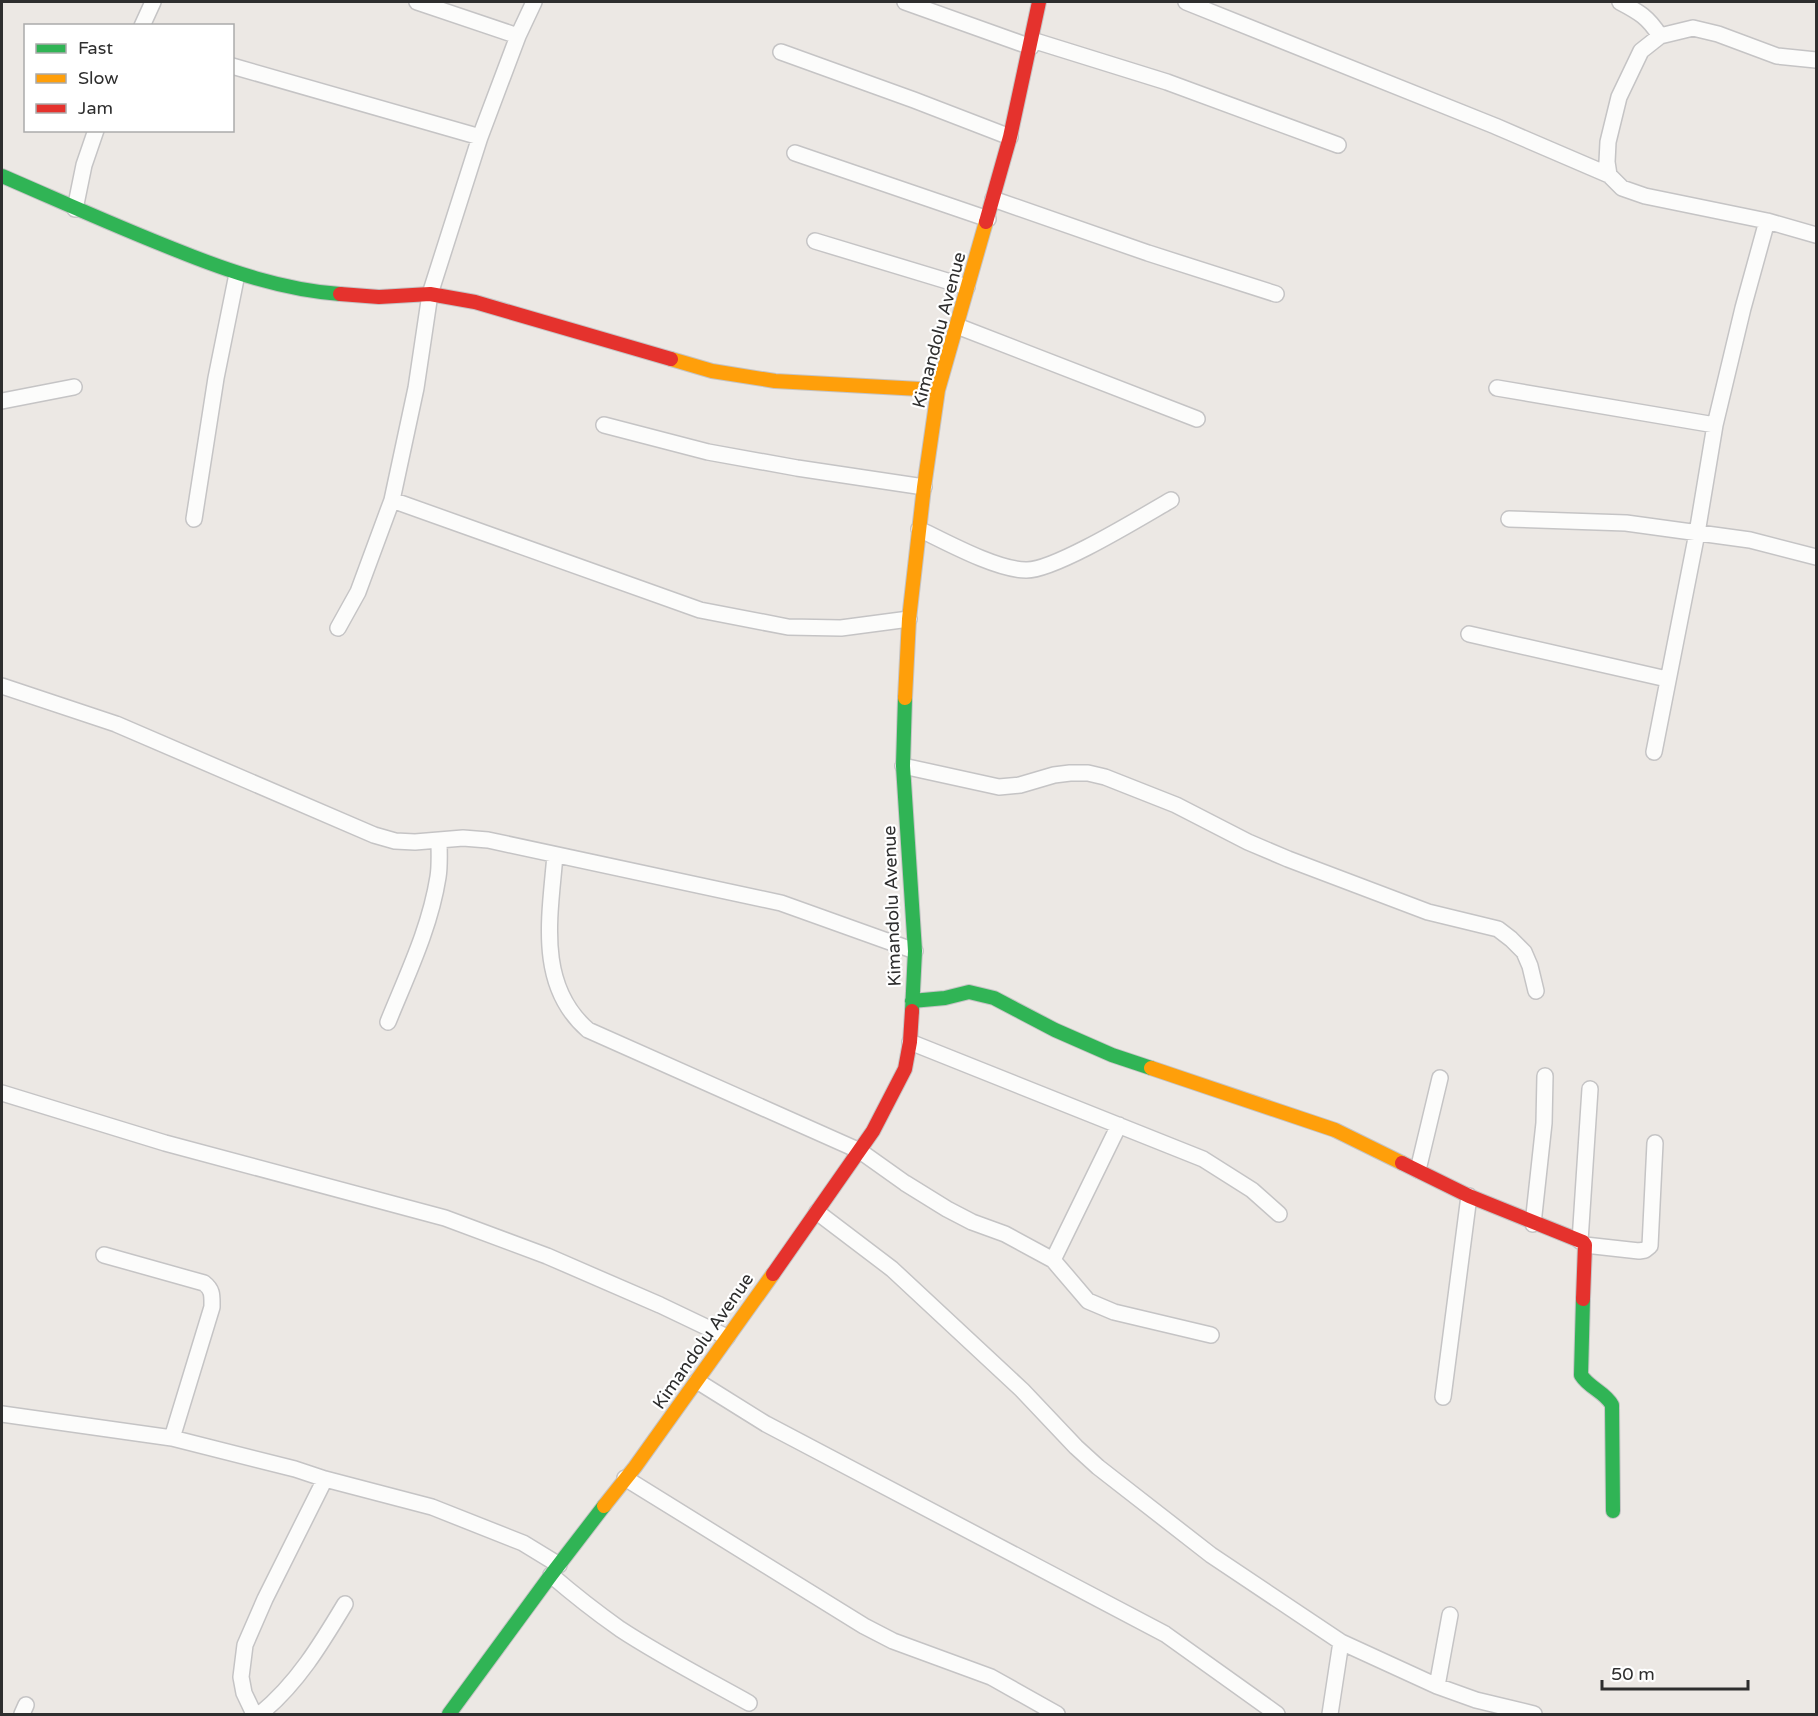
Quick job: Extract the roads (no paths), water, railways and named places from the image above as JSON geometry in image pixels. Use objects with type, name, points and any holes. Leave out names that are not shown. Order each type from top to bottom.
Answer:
[{"type":"street","points":[[143,24],[153,2]]},
{"type":"street","points":[[417,2],[518,36]]},
{"type":"street","points":[[338,628],[358,592],[392,500],[416,388],[430,294],[480,137],[518,36],[534,2]]},
{"type":"street","points":[[905,2],[1032,44],[1167,82],[1338,145]]},
{"type":"street","name":"Kimandolu Avenue","points":[[449,1714],[697,1381],[817,1212],[873,1131],[905,1069],[910,1042],[915,951],[903,766],[909,619],[924,487],[938,390],[1010,137],[1040,2]]},
{"type":"street","points":[[1186,2],[1609,175],[1622,188],[1816,235]]},
{"type":"street","points":[[1620,2],[1643,14],[1651,21],[1660,36]]},
{"type":"street","points":[[1609,175],[1608,142],[1619,97],[1641,51],[1660,36],[1693,28],[1718,34],[1777,56],[1816,60]]},
{"type":"street","points":[[781,52],[1010,137]]},
{"type":"street","points":[[234,67],[480,137]]},
{"type":"street","points":[[75,209],[84,165],[95,132]]},
{"type":"street","points":[[795,153],[988,219]]},
{"type":"street","points":[[2,176],[75,209],[237,274],[321,293],[379,297],[430,294],[475,302],[712,371],[776,381],[938,390]]},
{"type":"street","points":[[993,199],[1148,253],[1276,294]]},
{"type":"street","points":[[1654,752],[1697,532],[1715,425],[1743,308],[1767,222]]},
{"type":"street","points":[[815,241],[967,287]]},
{"type":"street","points":[[194,519],[216,378],[237,274]]},
{"type":"street","points":[[957,326],[1197,419]]},
{"type":"street","points":[[2,401],[74,387]]},
{"type":"street","points":[[1497,388],[1715,425]]},
{"type":"street","points":[[604,425],[708,452],[924,487]]},
{"type":"street","points":[[392,500],[700,610],[788,627],[841,628],[909,619]]},
{"type":"street","points":[[919,529],[966,552],[1017,569],[1029,570],[1045,566],[1089,545],[1171,500]]},
{"type":"street","points":[[1509,519],[1626,523],[1750,540],[1816,557]]},
{"type":"street","points":[[1469,634],[1667,679]]},
{"type":"street","points":[[2,686],[116,724],[374,835],[395,841],[415,842],[463,838],[488,840],[781,903],[915,951]]},
{"type":"street","points":[[903,766],[999,787],[1020,785],[1070,773],[1088,773],[1105,777],[1176,805],[1248,842],[1338,879],[1428,912],[1498,930],[1524,952],[1536,991]]},
{"type":"street","points":[[388,1023],[431,909],[438,876],[439,840]]},
{"type":"street","points":[[555,855],[549,928],[551,964],[557,988],[575,1018],[588,1030],[860,1151],[947,1209],[972,1222],[1005,1234],[1053,1260],[1088,1301],[1099,1307],[1167,1326],[1211,1335]]},
{"type":"street","points":[[912,1001],[945,998],[969,992],[980,993],[1112,1055],[1335,1130],[1469,1196],[1582,1243],[1639,1251],[1650,1246],[1655,1143]]},
{"type":"street","points":[[910,1042],[1203,1159],[1252,1190],[1280,1214]]},
{"type":"street","points":[[1533,1224],[1544,1123],[1545,1076]]},
{"type":"street","points":[[1418,1170],[1440,1078]]},
{"type":"street","points":[[1590,1089],[1582,1243],[1581,1375],[1587,1384],[1609,1398],[1612,1405],[1613,1511]]},
{"type":"street","points":[[2,1093],[176,1146],[446,1218],[547,1256],[727,1337]]},
{"type":"street","points":[[1053,1260],[1119,1125]]},
{"type":"street","points":[[1443,1397],[1469,1196]]},
{"type":"street","points":[[817,1212],[892,1269],[1022,1390],[1098,1467],[1211,1555],[1341,1642],[1437,1686],[1476,1700],[1534,1714]]},
{"type":"street","points":[[104,1255],[204,1283],[213,1294],[212,1307],[172,1438]]},
{"type":"street","points":[[697,1381],[776,1429],[1165,1634],[1277,1714]]},
{"type":"street","points":[[2,1414],[172,1438],[432,1507],[523,1543],[555,1570],[590,1607],[630,1635],[749,1703]]},
{"type":"street","points":[[625,1478],[864,1626],[893,1641],[991,1677],[1057,1714]]},
{"type":"street","points":[[254,1714],[244,1693],[241,1677],[245,1645],[265,1599],[325,1479]]},
{"type":"street","points":[[260,1714],[288,1687],[313,1657],[345,1604]]},
{"type":"street","points":[[1437,1686],[1450,1615]]},
{"type":"street","points":[[1330,1714],[1341,1642]]}]
